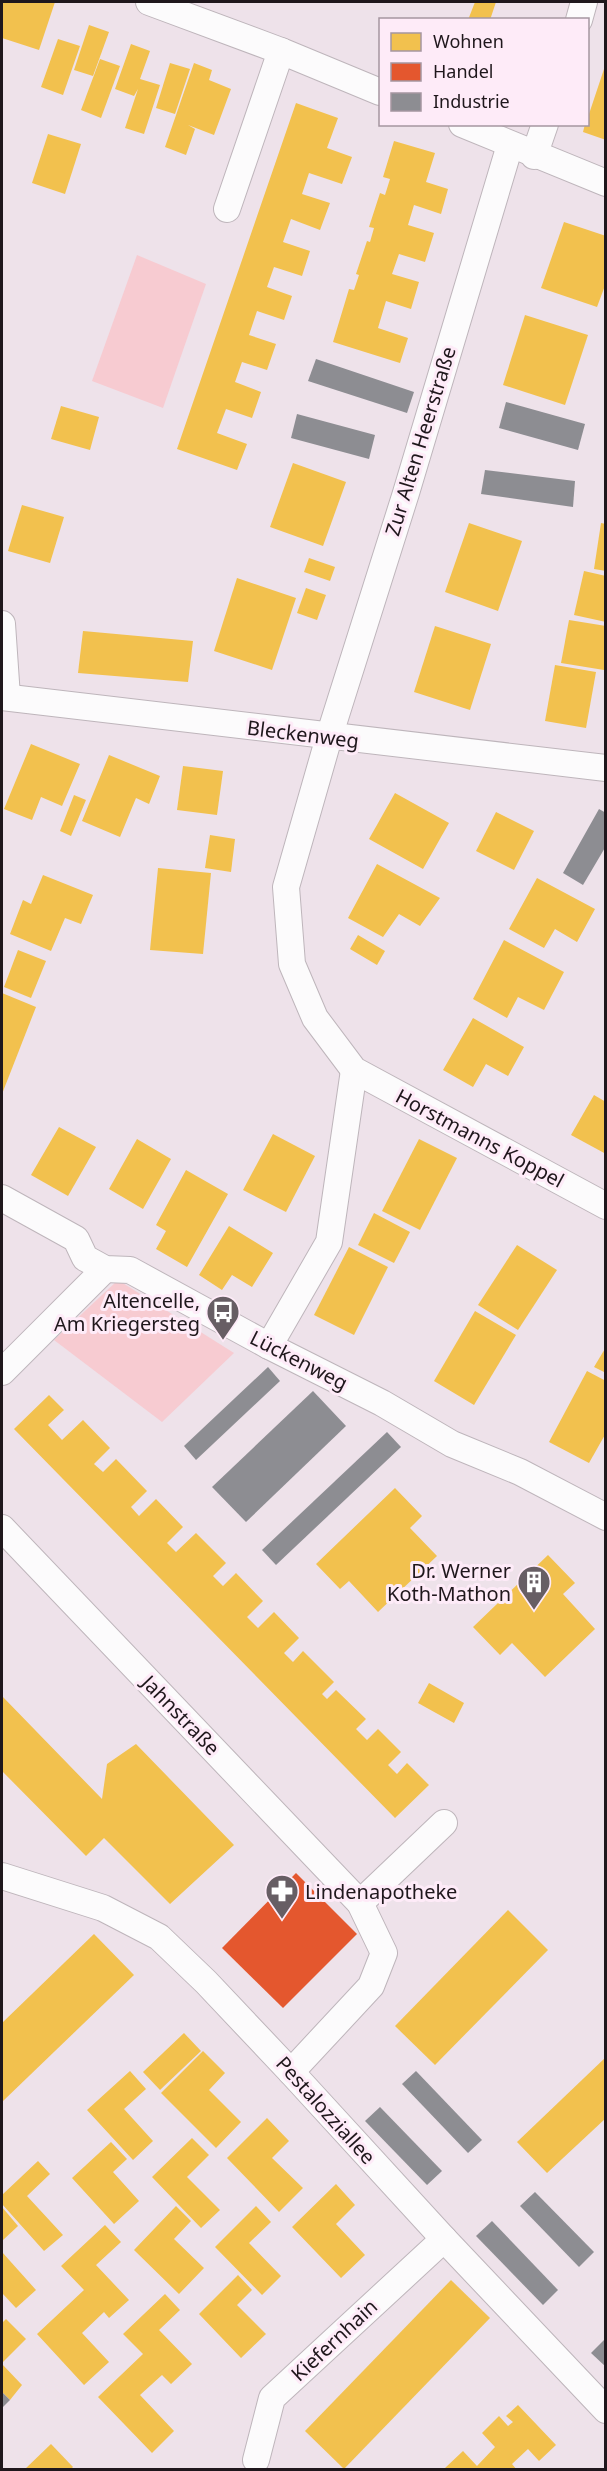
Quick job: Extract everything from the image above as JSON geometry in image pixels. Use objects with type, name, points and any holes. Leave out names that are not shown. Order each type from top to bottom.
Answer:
[{"type":"street","points":[[149,2],[281,51],[379,91]]},
{"type":"street","points":[[580,18],[584,2]]},
{"type":"street","points":[[227,209],[281,51]]},
{"type":"street","points":[[467,126],[534,156],[606,183]]},
{"type":"street","points":[[534,156],[544,126]]},
{"type":"street","name":"Zur Alten Heerstraße","points":[[329,737],[406,493],[510,145]]},
{"type":"street","points":[[2,624],[4,697]]},
{"type":"street","name":"Bleckenweg","points":[[4,697],[606,768]]},
{"type":"street","name":"Horstmanns Koppel","points":[[329,737],[286,887],[292,964],[315,1018],[354,1070],[606,1206]]},
{"type":"street","points":[[269,1346],[329,1242],[354,1070]]},
{"type":"street","points":[[2,1197],[76,1239],[85,1258],[105,1269],[2,1372]]},
{"type":"street","name":"Lückenweg","points":[[105,1269],[130,1270],[269,1346],[382,1403],[452,1444],[520,1472],[606,1517]]},
{"type":"street","name":"Jahnstraße","points":[[2,1528],[360,1903],[384,1953],[371,1986],[291,2072]]},
{"type":"street","points":[[360,1903],[444,1823]]},
{"type":"street","name":"Pestalozziallee","points":[[2,1876],[103,1908],[159,1937],[206,1982],[606,2410]]},
{"type":"street","name":"Kiefernhain","points":[[256,2460],[272,2398],[444,2239]]},
{"type":"shaded area","points":[[137,255],[206,284],[163,408],[92,381]]},
{"type":"shaded area","points":[[118,1280],[234,1353],[162,1422],[54,1340]]},
{"type":"building: Wohnen","points":[[2,2],[55,2],[39,50],[2,38]]},
{"type":"building: Wohnen","points":[[475,2],[496,2],[491,18],[469,18]]},
{"type":"building: Wohnen","points":[[89,25],[109,32],[93,76],[74,70]]},
{"type":"building: Wohnen","points":[[58,39],[80,46],[63,95],[41,87]]},
{"type":"building: Wohnen","points":[[131,44],[150,51],[140,79],[160,85],[144,134],[125,128],[138,89],[134,96],[115,89]]},
{"type":"building: Wohnen","points":[[100,59],[120,66],[101,118],[81,110]]},
{"type":"building: Wohnen","points":[[170,63],[190,69],[175,114],[156,108]]},
{"type":"building: Wohnen","points":[[194,63],[212,70],[209,80],[231,89],[214,135],[188,125],[195,129],[186,155],[165,147]]},
{"type":"building: Wohnen","points":[[605,66],[606,140],[583,132],[584,126],[589,126],[589,114]]},
{"type":"building: Wohnen","points":[[296,103],[338,118],[327,148],[352,157],[342,184],[309,173],[302,194],[330,203],[320,230],[291,219],[283,242],[310,251],[302,276],[274,267],[267,287],[292,296],[284,320],[257,311],[249,335],[276,344],[267,370],[242,362],[235,382],[261,392],[252,418],[226,409],[217,433],[247,444],[237,470],[177,449]]},
{"type":"building: Wohnen","points":[[48,134],[81,144],[65,194],[32,183]]},
{"type":"building: Wohnen","points":[[394,141],[435,153],[426,182],[448,189],[441,214],[414,205],[408,225],[434,233],[425,262],[399,254],[392,274],[419,282],[411,309],[386,301],[378,328],[408,338],[400,363],[333,342],[349,289],[354,290],[359,275],[356,274],[367,241],[370,242],[374,228],[369,227],[380,193],[385,195],[390,179],[383,177]]},
{"type":"building: Wohnen","points":[[564,222],[606,236],[606,283],[597,307],[541,288]]},
{"type":"building: Wohnen","points":[[525,315],[588,335],[565,405],[503,385]]},
{"type":"building: Wohnen","points":[[61,406],[99,417],[90,450],[51,439]]},
{"type":"building: Wohnen","points":[[293,463],[346,482],[323,546],[270,527]]},
{"type":"building: Wohnen","points":[[22,505],[64,517],[50,563],[8,551]]},
{"type":"building: Wohnen","points":[[469,523],[522,541],[498,611],[445,592]]},
{"type":"building: Wohnen","points":[[601,523],[606,524],[606,571],[594,569]]},
{"type":"building: Wohnen","points":[[309,558],[335,567],[330,581],[304,572]]},
{"type":"building: Wohnen","points":[[584,571],[606,576],[606,622],[574,615]]},
{"type":"building: Wohnen","points":[[237,578],[296,598],[272,670],[214,651]]},
{"type":"building: Wohnen","points":[[306,588],[326,595],[317,620],[297,613]]},
{"type":"building: Wohnen","points":[[569,620],[606,626],[604,670],[561,663]]},
{"type":"building: Wohnen","points":[[435,626],[491,644],[470,710],[414,692]]},
{"type":"building: Wohnen","points":[[83,631],[193,641],[188,682],[78,673]]},
{"type":"building: Wohnen","points":[[555,665],[596,672],[586,728],[545,721]]},
{"type":"building: Wohnen","points":[[31,744],[80,764],[62,806],[41,797],[32,820],[4,809]]},
{"type":"building: Wohnen","points":[[109,755],[160,776],[149,804],[136,798],[120,837],[82,821]]},
{"type":"building: Wohnen","points":[[183,766],[223,771],[217,815],[177,810]]},
{"type":"building: Wohnen","points":[[395,793],[449,823],[423,869],[369,839]]},
{"type":"building: Wohnen","points":[[74,795],[86,800],[71,836],[60,831]]},
{"type":"building: Wohnen","points":[[496,812],[534,831],[514,870],[476,851]]},
{"type":"building: Wohnen","points":[[210,835],[235,839],[231,872],[205,868]]},
{"type":"building: Wohnen","points":[[377,864],[440,898],[420,926],[399,914],[383,937],[348,918]]},
{"type":"building: Wohnen","points":[[158,868],[211,873],[203,954],[150,950]]},
{"type":"building: Wohnen","points":[[43,875],[93,895],[81,924],[65,918],[51,951],[10,934],[23,900],[31,904]]},
{"type":"building: Wohnen","points":[[537,878],[595,909],[577,942],[555,929],[544,948],[509,929]]},
{"type":"building: Wohnen","points":[[358,935],[385,951],[377,965],[350,949]]},
{"type":"building: Wohnen","points":[[504,940],[564,972],[544,1010],[518,997],[507,1018],[473,999]]},
{"type":"building: Wohnen","points":[[18,950],[46,961],[31,998],[4,987]]},
{"type":"building: Wohnen","points":[[2,993],[36,1007],[2,1094]]},
{"type":"building: Wohnen","points":[[473,1018],[524,1047],[508,1076],[486,1064],[473,1087],[443,1070]]},
{"type":"building: Wohnen","points":[[594,1095],[606,1102],[606,1154],[571,1135]]},
{"type":"building: Wohnen","points":[[59,1127],[96,1147],[68,1196],[31,1175]]},
{"type":"building: Wohnen","points":[[273,1134],[315,1156],[286,1212],[243,1190]]},
{"type":"building: Wohnen","points":[[137,1139],[171,1159],[143,1209],[109,1189]]},
{"type":"building: Wohnen","points":[[419,1139],[457,1158],[420,1230],[382,1211]]},
{"type":"building: Wohnen","points":[[186,1170],[228,1194],[187,1267],[156,1249],[166,1231],[156,1225]]},
{"type":"building: Wohnen","points":[[374,1213],[410,1232],[394,1263],[358,1245]]},
{"type":"building: Wohnen","points":[[229,1226],[273,1253],[252,1287],[232,1275],[222,1290],[199,1275]]},
{"type":"building: Wohnen","points":[[517,1245],[557,1270],[518,1330],[478,1305]]},
{"type":"building: Wohnen","points":[[349,1247],[388,1267],[354,1335],[314,1315]]},
{"type":"building: Wohnen","points":[[475,1311],[516,1335],[474,1405],[434,1381]]},
{"type":"building: Wohnen","points":[[606,1347],[606,1373],[594,1367]]},
{"type":"building: Wohnen","points":[[587,1371],[606,1381],[606,1433],[589,1463],[549,1442]]},
{"type":"building: Wohnen","points":[[49,1395],[64,1410],[48,1425],[62,1440],[83,1420],[110,1448],[94,1464],[103,1472],[116,1459],[147,1491],[131,1507],[139,1516],[156,1499],[183,1527],[167,1543],[176,1552],[196,1533],[226,1563],[213,1576],[223,1586],[236,1573],[263,1601],[247,1617],[258,1628],[274,1612],[299,1638],[284,1653],[293,1662],[303,1651],[334,1682],[322,1694],[327,1699],[336,1690],[366,1719],[356,1729],[367,1740],[378,1729],[401,1752],[388,1765],[397,1774],[407,1763],[429,1785],[395,1818],[14,1429]]},
{"type":"building: Wohnen","points":[[395,1488],[422,1516],[410,1528],[437,1556],[378,1612],[349,1581],[340,1589],[316,1564]]},
{"type":"building: Wohnen","name":"Dr. Werner Koth-Mathon","points":[[548,1555],[575,1583],[563,1594],[595,1629],[545,1677],[512,1643],[500,1655],[473,1627]]},
{"type":"building: Wohnen","points":[[429,1683],[464,1703],[454,1723],[418,1703]]},
{"type":"building: Wohnen","points":[[2,1696],[102,1799],[107,1764],[136,1744],[234,1845],[170,1904],[104,1838],[86,1856],[2,1771]]},
{"type":"building: Wohnen","points":[[508,1910],[548,1950],[435,2065],[395,2026]]},
{"type":"building: Wohnen","points":[[94,1934],[134,1975],[2,2102],[2,2023]]},
{"type":"building: Wohnen","points":[[184,2033],[201,2051],[160,2090],[143,2072]]},
{"type":"building: Wohnen","points":[[203,2051],[225,2073],[209,2090],[241,2122],[216,2148],[161,2093]]},
{"type":"building: Wohnen","points":[[606,2057],[606,2118],[547,2173],[517,2142]]},
{"type":"building: Wohnen","points":[[130,2071],[146,2089],[124,2109],[153,2141],[133,2160],[87,2110]]},
{"type":"building: Wohnen","points":[[267,2118],[289,2141],[272,2158],[303,2188],[279,2212],[227,2158]]},
{"type":"building: Wohnen","points":[[192,2138],[209,2155],[187,2177],[220,2210],[201,2228],[152,2177]]},
{"type":"building: Wohnen","points":[[111,2142],[127,2159],[113,2172],[139,2201],[114,2224],[72,2178]]},
{"type":"building: Wohnen","points":[[38,2161],[50,2174],[27,2196],[63,2235],[44,2251],[2,2204],[2,2195]]},
{"type":"building: Wohnen","points":[[336,2184],[355,2205],[336,2224],[365,2255],[341,2278],[292,2227]]},
{"type":"building: Wohnen","points":[[176,2206],[191,2221],[174,2239],[204,2268],[179,2294],[134,2250]]},
{"type":"building: Wohnen","points":[[256,2206],[271,2222],[249,2243],[281,2276],[262,2295],[215,2247]]},
{"type":"building: Wohnen","points":[[2,2207],[18,2226],[2,2241]]},
{"type":"building: Wohnen","points":[[105,2225],[121,2242],[96,2265],[129,2300],[109,2318],[104,2312],[82,2333],[109,2362],[84,2385],[37,2334],[84,2290],[61,2266]]},
{"type":"building: Wohnen","points":[[2,2252],[36,2290],[16,2308],[2,2293]]},
{"type":"building: Wohnen","points":[[238,2275],[252,2290],[237,2305],[266,2334],[241,2358],[199,2314]]},
{"type":"building: Wohnen","points":[[451,2280],[490,2318],[344,2469],[305,2431]]},
{"type":"building: Wohnen","points":[[165,2294],[180,2310],[159,2330],[192,2364],[171,2384],[162,2375],[140,2395],[174,2431],[152,2453],[98,2397],[143,2354],[123,2334]]},
{"type":"building: Wohnen","points":[[6,2319],[26,2339],[2,2363],[2,2323]]},
{"type":"building: Wohnen","points":[[2,2364],[22,2385],[10,2400],[2,2392]]},
{"type":"building: Wohnen","points":[[518,2405],[556,2445],[539,2461],[528,2449],[512,2464],[517,2470],[445,2468],[463,2451],[477,2466],[495,2447],[482,2433],[499,2416],[508,2426],[513,2422],[506,2416]]},
{"type":"building: Wohnen","points":[[51,2444],[73,2467],[70,2470],[24,2470]]},
{"type":"building: Handel","points":[[296,1873],[357,1934],[283,2008],[222,1948]]},
{"type":"building: Industrie","points":[[316,359],[414,392],[407,413],[308,381]]},
{"type":"building: Industrie","points":[[506,402],[585,424],[578,450],[499,428]]},
{"type":"building: Industrie","points":[[297,414],[375,435],[369,459],[291,438]]},
{"type":"building: Industrie","points":[[485,470],[575,481],[573,507],[481,494]]},
{"type":"building: Industrie","points":[[599,809],[606,813],[606,846],[583,885],[563,873]]},
{"type":"building: Industrie","points":[[268,1367],[280,1381],[196,1460],[184,1446]]},
{"type":"building: Industrie","points":[[313,1391],[346,1426],[246,1522],[212,1487]]},
{"type":"building: Industrie","points":[[387,1432],[401,1447],[276,1565],[262,1550]]},
{"type":"building: Industrie","points":[[416,2071],[482,2140],[468,2153],[402,2084]]},
{"type":"building: Industrie","points":[[380,2107],[442,2171],[427,2185],[365,2121]]},
{"type":"building: Industrie","points":[[535,2192],[594,2252],[579,2267],[520,2206]]},
{"type":"building: Industrie","points":[[492,2221],[558,2290],[543,2305],[476,2236]]},
{"type":"building: Industrie","points":[[604,2340],[606,2341],[606,2367],[591,2353]]},
{"type":"building: Industrie","points":[[2,2392],[10,2400],[2,2408]]},
{"type":"place","name":"Altencelle, Am Kriegersteg","points":[[223,1341]]},
{"type":"place","name":"Dr. Werner Koth-Mathon","points":[[534,1611]]},
{"type":"place","name":"Lindenapotheke","points":[[282,1920]]}]
